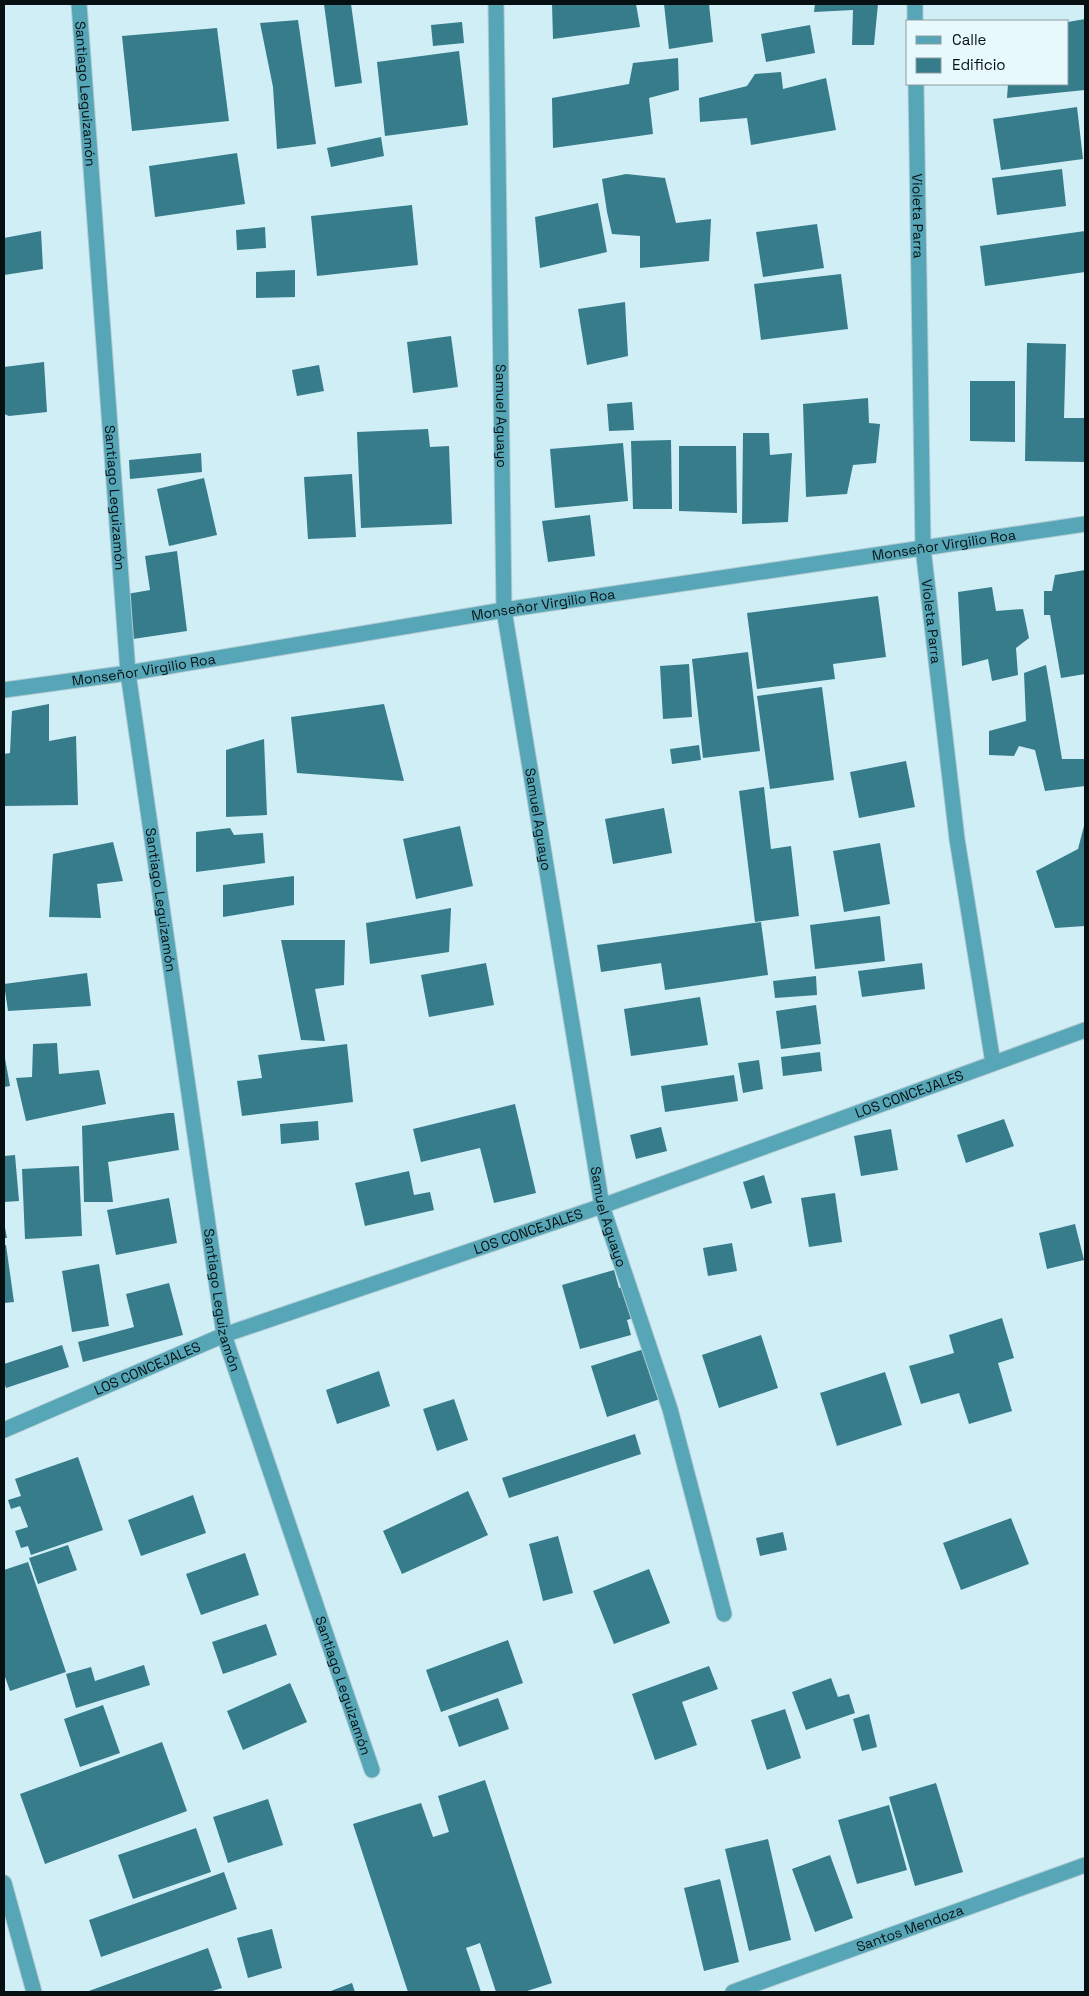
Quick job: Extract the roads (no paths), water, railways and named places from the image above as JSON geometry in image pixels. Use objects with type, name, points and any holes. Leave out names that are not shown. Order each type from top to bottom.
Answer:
[{"type":"street","name":"Santiago Leguizamón","points":[[79,4],[128,673],[224,1335],[372,1770]]},
{"type":"street","name":"Samuel Aguayo","points":[[496,4],[504,610],[602,1206],[670,1409],[724,1614]]},
{"type":"street","points":[[915,4],[916,20]]},
{"type":"street","name":"Violeta Parra","points":[[916,85],[923,548],[957,839],[993,1063]]},
{"type":"street","name":"Monseñor Virgilio Roa","points":[[4,690],[128,673],[504,610],[1085,524]]},
{"type":"street","name":"LOS CONCEJALES","points":[[4,1430],[224,1335],[602,1206],[1085,1030]]},
{"type":"street","name":"Santos Mendoza","points":[[733,1992],[1085,1865]]},
{"type":"street","points":[[4,1883],[34,1992]]}]
